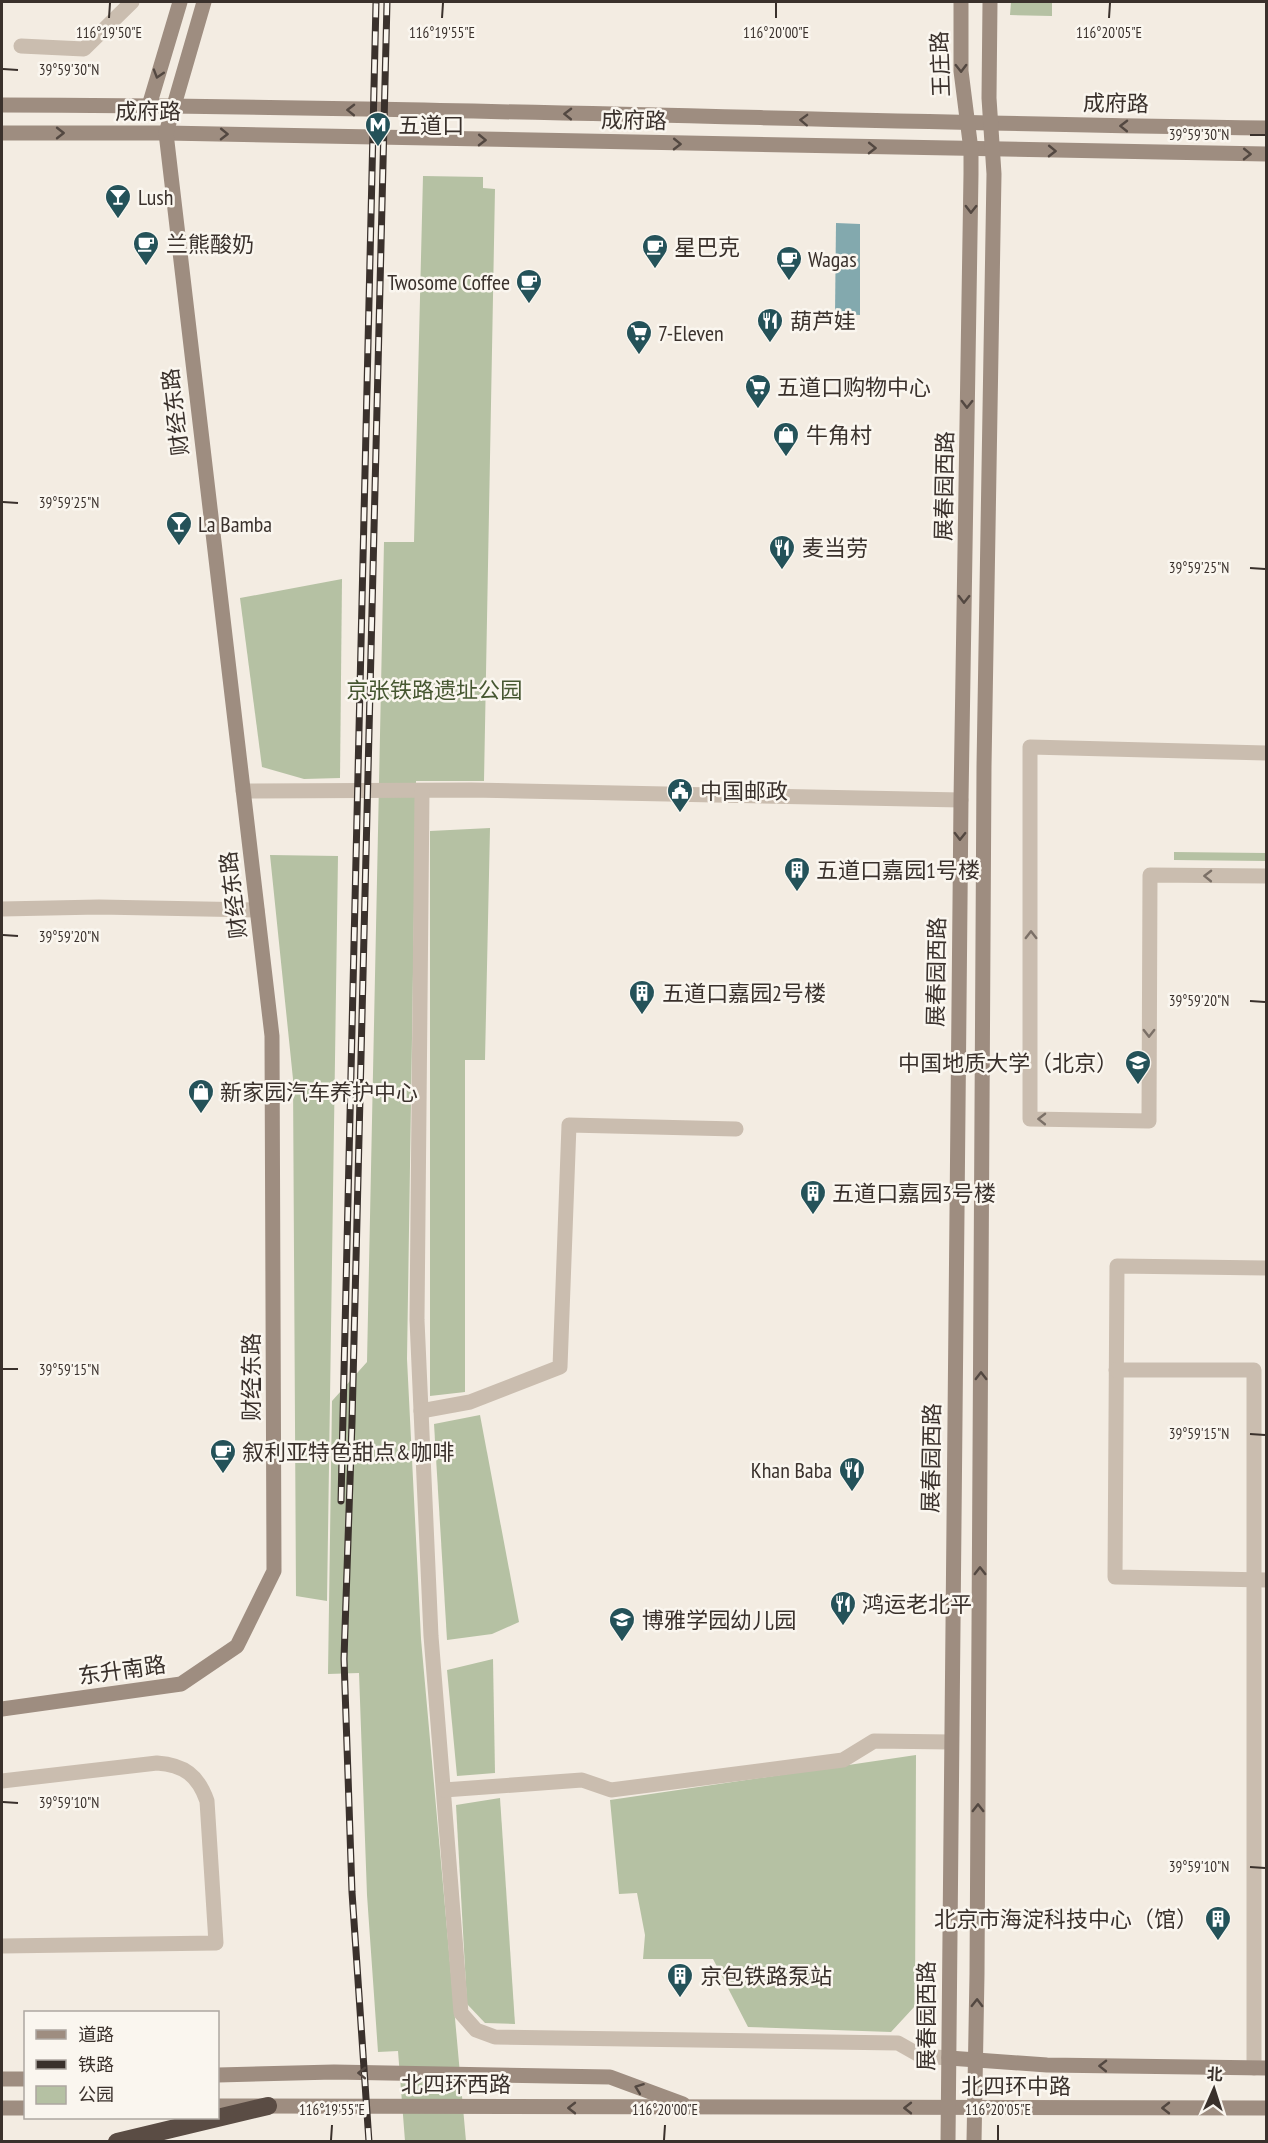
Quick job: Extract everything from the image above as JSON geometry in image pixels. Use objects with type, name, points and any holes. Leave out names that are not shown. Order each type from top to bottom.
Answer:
[{"type":"highway","points":[[219,2118],[268,2106]]},
{"type":"highway","points":[[117,2142],[213,2119]]},
{"type":"main road","points":[[165,133],[149,106],[180,2]]},
{"type":"main road","points":[[165,133],[204,2]]},
{"type":"main road","name":"王庄路","points":[[962,2],[961,80],[971,150]]},
{"type":"main road","name":"展春园西路","points":[[974,2142],[984,767],[994,150],[989,98],[990,2]]},
{"type":"main road","name":"成府路","points":[[2,105],[174,106],[968,124],[1266,128]]},
{"type":"main road","name":"成府路","points":[[2,133],[165,133],[1266,154]]},
{"type":"main road","name":"财经东路","points":[[165,133],[272,1036],[274,1571],[237,1646]]},
{"type":"main road","name":"展春园西路","points":[[948,2142],[961,800],[971,150]]},
{"type":"main road","name":"东升南路","points":[[2,1709],[181,1684],[237,1646]]},
{"type":"main road","points":[[949,2058],[1059,2065],[1260,2068]]},
{"type":"main road","points":[[219,2074],[334,2072],[610,2077],[694,2108]]},
{"type":"main road","points":[[2,2079],[24,2079]]},
{"type":"main road","name":"北四环西路","points":[[219,2106],[694,2108]]},
{"type":"main road","points":[[2,2108],[24,2108]]},
{"type":"main road","name":"北四环中路","points":[[694,2108],[1266,2108]]},
{"type":"street","points":[[21,46],[84,49],[132,2]]},
{"type":"street","points":[[1266,753],[1030,747],[1030,1119],[1149,1121],[1150,875],[1266,876]]},
{"type":"street","points":[[243,791],[422,791],[961,800]]},
{"type":"street","points":[[422,791],[417,1320],[431,1636],[461,2013],[476,2030],[495,2037],[898,2043],[921,2056],[949,2058]]},
{"type":"street","points":[[2,909],[99,906],[257,910]]},
{"type":"street","points":[[421,1411],[470,1402],[560,1367],[568,1125],[736,1129]]},
{"type":"street","points":[[1260,1580],[1115,1577],[1117,1266],[1266,1268]]},
{"type":"street","points":[[1116,1370],[1254,1370],[1260,1471],[1260,2068]]},
{"type":"street","points":[[444,1790],[582,1780],[611,1790],[843,1760],[874,1741],[951,1742]]},
{"type":"street","points":[[2,1781],[157,1763],[175,1764],[191,1774],[201,1785],[207,1801],[216,1943],[2,1946]]},
{"type":"green space","points":[[1011,2],[1052,2],[1052,16],[1010,15]]},
{"type":"green space","name":"京张铁路遗址公园","points":[[423,176],[483,177],[483,188],[495,189],[484,781],[416,781],[407,1359],[421,1639],[466,2141],[405,2141],[398,2051],[378,2052],[367,1895],[359,1673],[328,1674],[332,1401],[367,1362],[384,542],[414,542]]},
{"type":"green space","points":[[342,579],[340,778],[304,779],[262,767],[240,598]]},
{"type":"green space","points":[[490,828],[485,1060],[465,1060],[465,1392],[430,1396],[430,831]]},
{"type":"green space","points":[[1174,852],[1266,853],[1266,861],[1174,860]]},
{"type":"green space","points":[[270,855],[338,856],[327,1601],[296,1596],[293,1079]]},
{"type":"green space","points":[[480,1415],[519,1622],[492,1634],[447,1640],[434,1424]]},
{"type":"green space","points":[[493,1659],[495,1773],[457,1776],[447,1670]]},
{"type":"green space","points":[[916,1755],[915,2006],[891,2032],[748,2027],[713,1959],[643,1959],[645,1935],[637,1893],[619,1894],[610,1800]]},
{"type":"green space","points":[[500,1798],[515,2024],[485,2023],[467,2004],[456,1805]]},
{"type":"water","points":[[836,223],[860,224],[860,315],[835,314]]},
{"type":"railway","points":[[341,1501],[376,2]]},
{"type":"railway","points":[[369,2142],[352,1892],[344,1659],[352,1422],[387,2]]},
{"type":"place","name":"五道口","points":[[378,148]]},
{"type":"place","name":"Lush","points":[[118,220]]},
{"type":"place","name":"兰熊酸奶","points":[[146,267]]},
{"type":"place","name":"星巴克","points":[[655,270]]},
{"type":"place","name":"Wagas","points":[[789,282]]},
{"type":"place","name":"Twosome Coffee","points":[[529,305]]},
{"type":"place","name":"葫芦娃","points":[[770,344]]},
{"type":"place","name":"7-Eleven","points":[[639,356]]},
{"type":"place","name":"五道口购物中心","points":[[758,410]]},
{"type":"place","name":"牛角村","points":[[786,458]]},
{"type":"place","name":"La Bamba","points":[[179,547]]},
{"type":"place","name":"麦当劳","points":[[782,571]]},
{"type":"place","name":"中国邮政","points":[[680,814]]},
{"type":"place","name":"五道口嘉园1号楼","points":[[797,893]]},
{"type":"place","name":"五道口嘉园2号楼","points":[[642,1016]]},
{"type":"place","name":"中国地质大学（北京）","points":[[1138,1086]]},
{"type":"place","name":"新家园汽车养护中心","points":[[201,1115]]},
{"type":"place","name":"五道口嘉园3号楼","points":[[813,1216]]},
{"type":"place","name":"叙利亚特色甜点&咖啡","points":[[223,1475]]},
{"type":"place","name":"Khan Baba","points":[[852,1493]]},
{"type":"place","name":"鸿运老北平","points":[[843,1627]]},
{"type":"place","name":"博雅学园幼儿园","points":[[622,1643]]},
{"type":"place","name":"北京市海淀科技中心（馆）","points":[[1218,1942]]},
{"type":"place","name":"京包铁路泵站","points":[[680,1999]]}]
